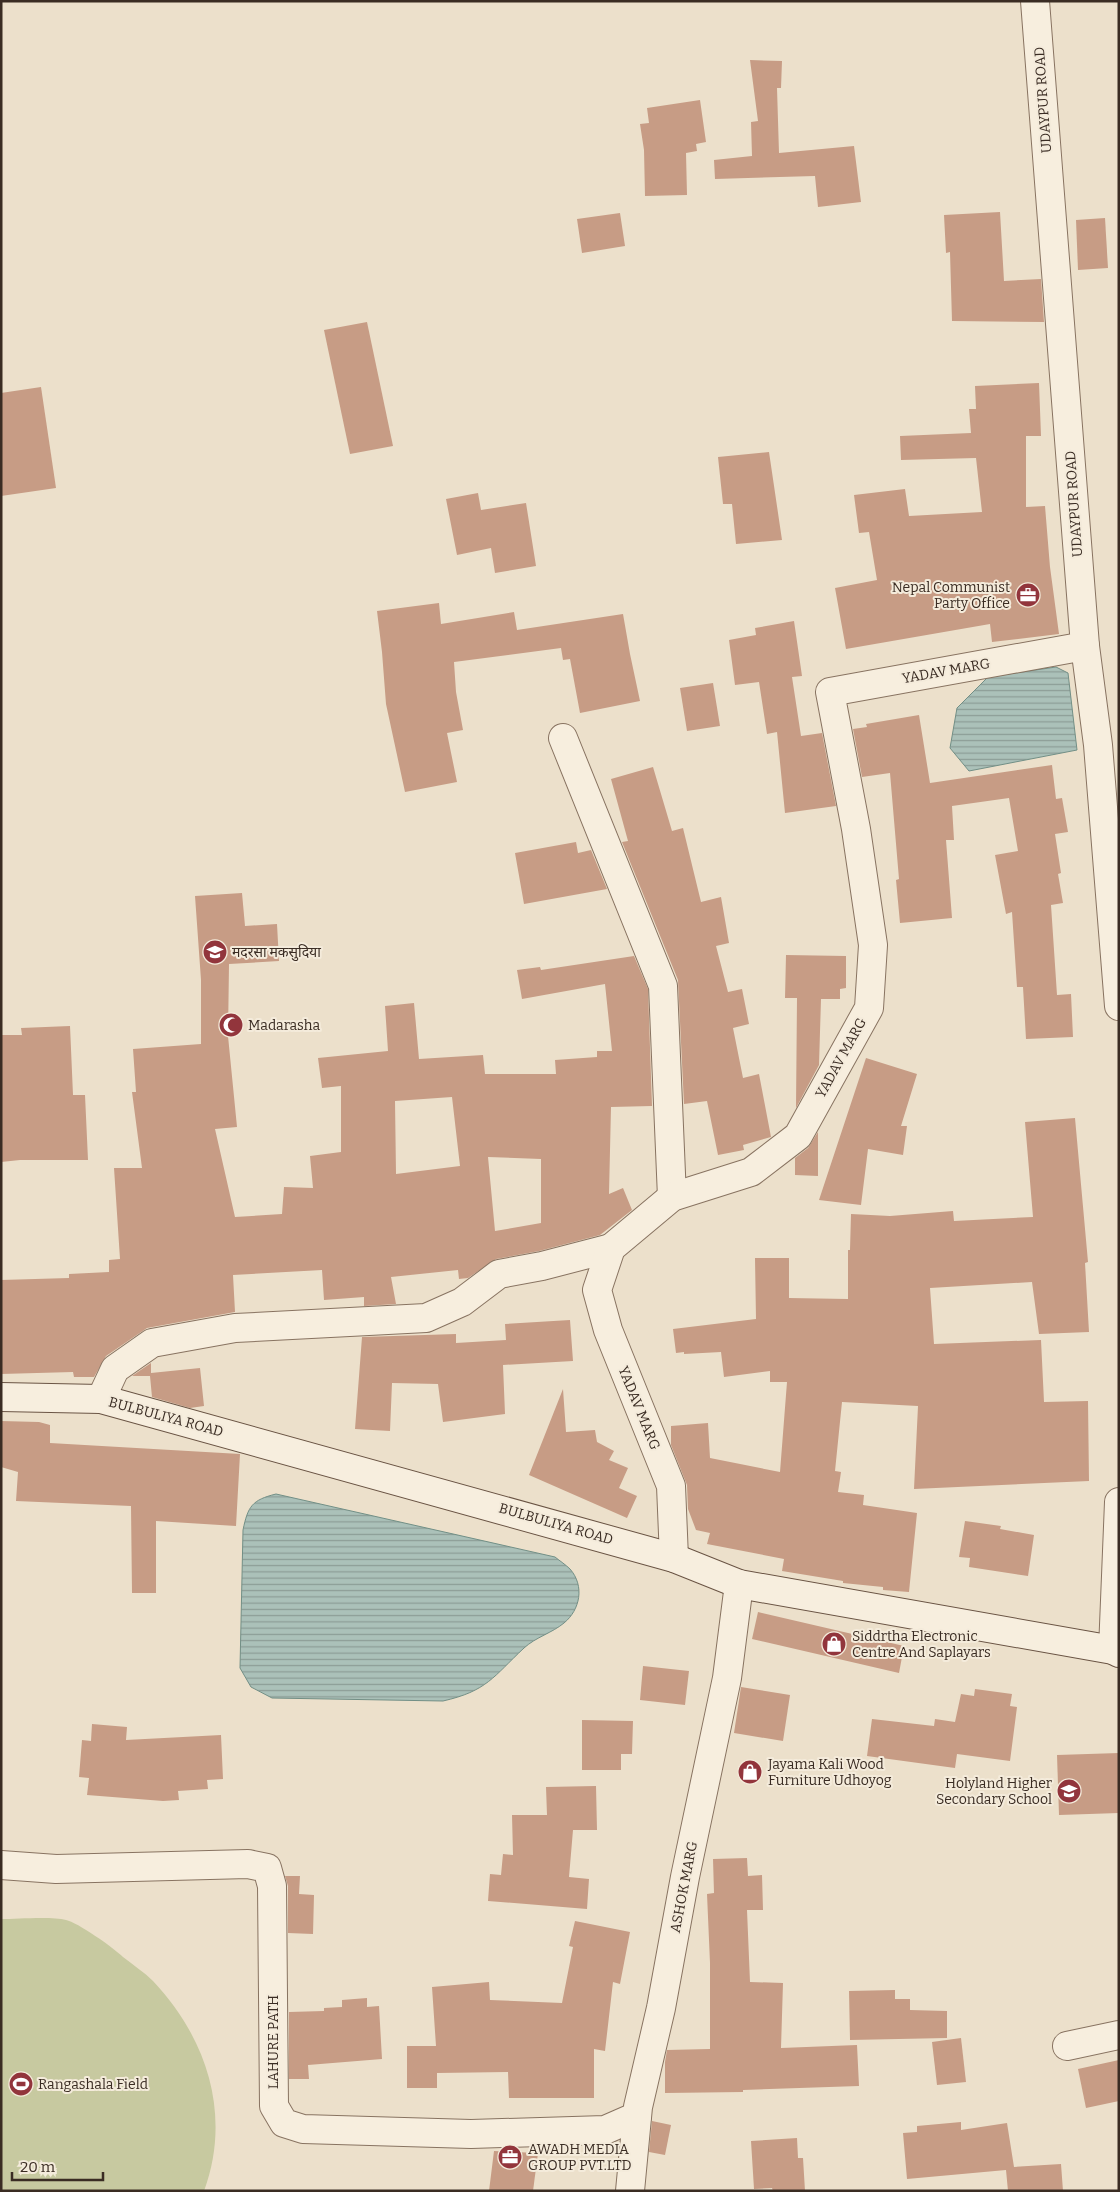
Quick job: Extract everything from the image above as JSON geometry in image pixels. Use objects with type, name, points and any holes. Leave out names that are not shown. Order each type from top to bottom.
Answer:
[{"type":"street","name":"UDAYPUR ROAD","points":[[1036,1],[1085,646],[1098,745],[1119,1006]]},
{"type":"street","name":"YADAV MARG","points":[[674,1558],[670,1486],[608,1330],[597,1290],[611,1248],[672,1197],[751,1172],[798,1136],[869,1008],[873,946],[856,830],[830,692],[1085,646]]},
{"type":"street","points":[[563,738],[663,986],[672,1197]]},
{"type":"street","points":[[101,1399],[115,1369],[152,1343],[235,1328],[426,1318],[462,1302],[499,1274],[542,1266],[611,1248]]},
{"type":"street","name":"BULBULIYA ROAD","points":[[1,1397],[101,1399],[674,1558],[739,1584],[1116,1652]]},
{"type":"street","points":[[1116,1652],[1119,1502]]},
{"type":"street","name":"ASHOK MARG","points":[[630,2191],[637,2116],[661,2008],[687,1868],[727,1678],[739,1584]]},
{"type":"street","name":"LAHURE PATH","points":[[1,1865],[56,1869],[248,1864],[267,1868],[272,1886],[274,2106],[284,2123],[303,2129],[471,2134],[605,2130],[637,2116]]},
{"type":"street","points":[[1067,2046],[1119,2035]]},
{"type":"green space","points":[[52,1918],[71,1922],[104,1942],[146,1975],[172,2003],[188,2027],[200,2052],[209,2079],[214,2106],[215,2134],[212,2162],[204,2191],[1,2191],[1,1919]]},
{"type":"water","points":[[1056,667],[1068,673],[1077,750],[969,771],[950,748],[957,708],[988,677]]},
{"type":"water","points":[[276,1494],[555,1557],[570,1569],[575,1576],[579,1590],[577,1605],[564,1623],[529,1644],[488,1682],[470,1693],[458,1697],[443,1701],[272,1698],[251,1687],[240,1668],[243,1530],[252,1505],[261,1499]]},
{"type":"building","points":[[750,60],[782,61],[781,88],[777,88],[779,153],[854,146],[861,202],[818,207],[815,176],[715,179],[714,160],[752,156],[751,122],[758,121]]},
{"type":"building","points":[[700,100],[706,142],[696,144],[697,151],[686,153],[687,195],[645,196],[644,150],[640,124],[649,123],[647,108]]},
{"type":"building","points":[[1000,212],[1004,281],[1041,279],[1044,322],[952,321],[950,252],[946,253],[944,215]]},
{"type":"building","points":[[620,213],[625,246],[582,253],[577,219]]},
{"type":"building","points":[[1105,218],[1108,268],[1078,270],[1076,220]]},
{"type":"building","points":[[367,322],[393,446],[350,454],[324,330]]},
{"type":"building","points":[[1039,383],[1041,436],[1026,436],[1026,507],[1045,506],[1050,567],[1059,634],[992,642],[990,624],[846,649],[835,588],[877,580],[869,532],[859,533],[854,495],[905,489],[909,516],[982,512],[976,458],[901,460],[900,436],[971,433],[969,409],[976,409],[975,386]]},
{"type":"building","points":[[41,387],[56,488],[1,496],[1,393]]},
{"type":"building","points":[[769,452],[782,540],[736,544],[732,504],[723,504],[718,457]]},
{"type":"building","points":[[478,493],[481,510],[526,503],[536,566],[495,573],[491,548],[457,555],[446,499]]},
{"type":"building","points":[[439,603],[441,624],[514,612],[517,630],[623,614],[640,701],[580,713],[570,659],[563,660],[561,648],[454,662],[456,692],[463,730],[447,733],[457,782],[405,792],[386,704],[377,611]]},
{"type":"building","points":[[794,621],[802,676],[792,677],[801,736],[822,733],[836,806],[785,813],[777,732],[767,734],[759,682],[735,685],[729,640],[756,635],[755,628]]},
{"type":"building","points":[[713,683],[720,726],[687,731],[680,688]]},
{"type":"building","points":[[919,715],[930,783],[1052,765],[1056,799],[1062,798],[1068,832],[1055,834],[1061,873],[1058,874],[1063,903],[1051,905],[1057,995],[1071,994],[1073,1037],[1026,1039],[1023,987],[1017,987],[1012,912],[1006,914],[995,855],[1018,851],[1009,798],[952,806],[954,840],[946,840],[952,918],[900,923],[896,880],[899,879],[890,773],[862,777],[853,729],[867,727],[866,724]]},
{"type":"building","points":[[653,767],[672,831],[683,828],[701,902],[721,897],[729,943],[716,946],[728,992],[742,989],[749,1024],[733,1028],[743,1078],[759,1074],[771,1137],[743,1145],[744,1150],[718,1155],[707,1101],[684,1104],[678,980],[622,842],[628,841],[611,779]]},
{"type":"building","points":[[576,842],[578,853],[591,850],[607,889],[524,904],[515,853]]},
{"type":"building","points":[[242,893],[245,926],[277,924],[279,961],[229,964],[228,1036],[237,1127],[215,1129],[235,1217],[282,1214],[284,1187],[313,1188],[310,1156],[341,1152],[341,1086],[322,1088],[318,1058],[388,1051],[385,1006],[414,1003],[419,1059],[483,1055],[485,1074],[556,1074],[555,1060],[597,1057],[597,1051],[612,1051],[605,984],[522,999],[517,970],[540,967],[541,970],[634,956],[648,989],[652,1106],[611,1107],[609,1194],[623,1188],[632,1210],[600,1235],[539,1251],[496,1259],[468,1278],[459,1279],[458,1270],[391,1277],[396,1304],[364,1306],[364,1297],[324,1300],[322,1270],[233,1275],[235,1312],[147,1328],[106,1356],[94,1377],[74,1377],[73,1372],[1,1374],[1,1280],[69,1278],[69,1274],[109,1272],[109,1260],[120,1259],[114,1168],[142,1168],[132,1092],[136,1092],[133,1049],[201,1044],[201,980],[195,896]],"holes":[[[452,1097],[460,1166],[396,1174],[395,1101]],[[488,1157],[541,1159],[541,1223],[495,1231]]]},
{"type":"building","points":[[786,955],[846,956],[846,988],[840,989],[840,999],[821,999],[819,1065],[796,1108],[797,998],[785,998]]},
{"type":"building","points":[[70,1026],[73,1095],[85,1095],[88,1160],[20,1160],[1,1162],[1,1035],[22,1035],[21,1028]]},
{"type":"building","points":[[866,1058],[917,1074],[901,1126],[907,1126],[903,1155],[868,1149],[861,1205],[819,1200]]},
{"type":"building","points":[[1075,1118],[1088,1262],[1085,1263],[1089,1332],[1039,1334],[1032,1282],[930,1288],[934,1344],[1041,1340],[1044,1402],[1088,1401],[1089,1481],[914,1489],[918,1406],[842,1402],[835,1471],[841,1472],[838,1492],[864,1495],[863,1505],[917,1513],[909,1592],[883,1590],[883,1587],[843,1583],[843,1581],[782,1571],[784,1559],[707,1544],[710,1533],[696,1530],[688,1509],[687,1485],[671,1445],[671,1426],[708,1423],[710,1458],[780,1472],[787,1382],[770,1382],[770,1371],[724,1377],[721,1352],[676,1353],[673,1329],[756,1319],[755,1258],[789,1258],[789,1298],[848,1299],[848,1250],[850,1250],[851,1214],[890,1216],[953,1211],[954,1221],[1033,1217],[1025,1122]]},
{"type":"building","points":[[818,1132],[818,1176],[795,1175],[795,1158],[808,1148]]},
{"type":"building","points":[[570,1320],[573,1361],[503,1365],[505,1414],[443,1422],[438,1384],[392,1383],[390,1431],[355,1429],[362,1337],[456,1334],[456,1343],[506,1340],[505,1324]]},
{"type":"building","points":[[151,1363],[151,1373],[200,1368],[204,1406],[190,1408],[152,1397],[150,1376],[132,1376]]},
{"type":"building","points":[[563,1389],[566,1432],[595,1430],[597,1442],[614,1451],[609,1460],[628,1468],[619,1488],[637,1496],[627,1518],[529,1475]]},
{"type":"building","points":[[1,1421],[39,1422],[50,1425],[50,1443],[240,1454],[236,1526],[156,1521],[156,1593],[132,1593],[131,1506],[16,1501],[18,1472],[1,1467]]},
{"type":"building","points":[[965,1521],[1001,1526],[1000,1529],[1034,1535],[1028,1576],[969,1567],[970,1558],[959,1557]]},
{"type":"building","points":[[758,1612],[904,1646],[899,1673],[752,1639]]},
{"type":"building","points":[[643,1666],[689,1671],[685,1705],[640,1700]]},
{"type":"building","points":[[741,1687],[790,1695],[783,1741],[734,1733]]},
{"type":"building","points":[[975,1689],[1012,1694],[1010,1706],[1017,1707],[1010,1761],[957,1754],[955,1768],[867,1756],[872,1719],[934,1726],[935,1719],[955,1722],[961,1694],[974,1696]]},
{"type":"building","points":[[582,1720],[633,1721],[632,1754],[621,1754],[621,1770],[582,1770]]},
{"type":"building","points":[[92,1724],[127,1727],[126,1740],[221,1735],[223,1779],[207,1780],[208,1789],[178,1791],[179,1800],[163,1801],[87,1795],[89,1778],[79,1777],[82,1740],[91,1741]]},
{"type":"building","points":[[1119,1753],[1119,1813],[1059,1815],[1057,1755]]},
{"type":"building","points":[[596,1786],[597,1830],[573,1830],[569,1877],[589,1879],[587,1909],[488,1901],[490,1874],[501,1875],[503,1854],[513,1855],[512,1815],[547,1815],[546,1787]]},
{"type":"building","points":[[747,1858],[748,1876],[762,1875],[763,1910],[747,1910],[750,1982],[783,1983],[781,2048],[857,2045],[859,2086],[743,2090],[743,2092],[665,2093],[667,2050],[710,2049],[710,1963],[707,1894],[714,1893],[713,1859]]},
{"type":"building","points":[[285,1876],[300,1876],[299,1894],[314,1895],[313,1934],[288,1933],[288,1886]]},
{"type":"building","points":[[575,1921],[630,1932],[620,1984],[613,1982],[605,2051],[594,2049],[594,2098],[509,2098],[508,2072],[437,2073],[437,2088],[407,2088],[407,2046],[436,2046],[432,1987],[489,1982],[490,2000],[562,2003],[573,1947],[569,1946]]},
{"type":"building","points":[[895,1990],[895,1999],[910,1999],[910,2010],[947,2011],[947,2038],[850,2040],[849,1991]]},
{"type":"building","points":[[367,1998],[367,2007],[379,2006],[382,2059],[308,2065],[309,2079],[289,2079],[289,2012],[324,2011],[324,2008],[342,2007],[342,2000]]},
{"type":"building","points":[[961,2038],[966,2082],[937,2085],[932,2042]]},
{"type":"building","points":[[1119,2060],[1119,2101],[1086,2108],[1078,2069]]},
{"type":"building","points":[[652,2121],[671,2125],[665,2155],[649,2152]]},
{"type":"building","points":[[961,2122],[961,2130],[1007,2123],[1014,2167],[1061,2164],[1063,2191],[1008,2191],[1006,2170],[907,2179],[903,2133],[917,2132],[917,2126]]},
{"type":"building","points":[[797,2138],[798,2158],[803,2158],[805,2191],[773,2191],[772,2188],[754,2189],[751,2141]]},
{"type":"building","points":[[494,2151],[538,2153],[533,2191],[489,2191]]},
{"type":"place","name":"Nepal Communist Party Office","points":[[1028,595]]},
{"type":"place","name":"मदरसा मकसुदिया","points":[[215,952]]},
{"type":"place","name":"Madarasha","points":[[231,1025]]},
{"type":"place","name":"Siddrtha Electronic Centre And Saplayars","points":[[834,1644]]},
{"type":"place","name":"Jayama Kali Wood Furniture Udhoyog","points":[[750,1772]]},
{"type":"place","name":"Holyland Higher Secondary School","points":[[1069,1791]]},
{"type":"place","name":"Rangashala Field","points":[[21,2084]]},
{"type":"place","name":"AWADH MEDIA GROUP PVT.LTD","points":[[510,2157]]}]
